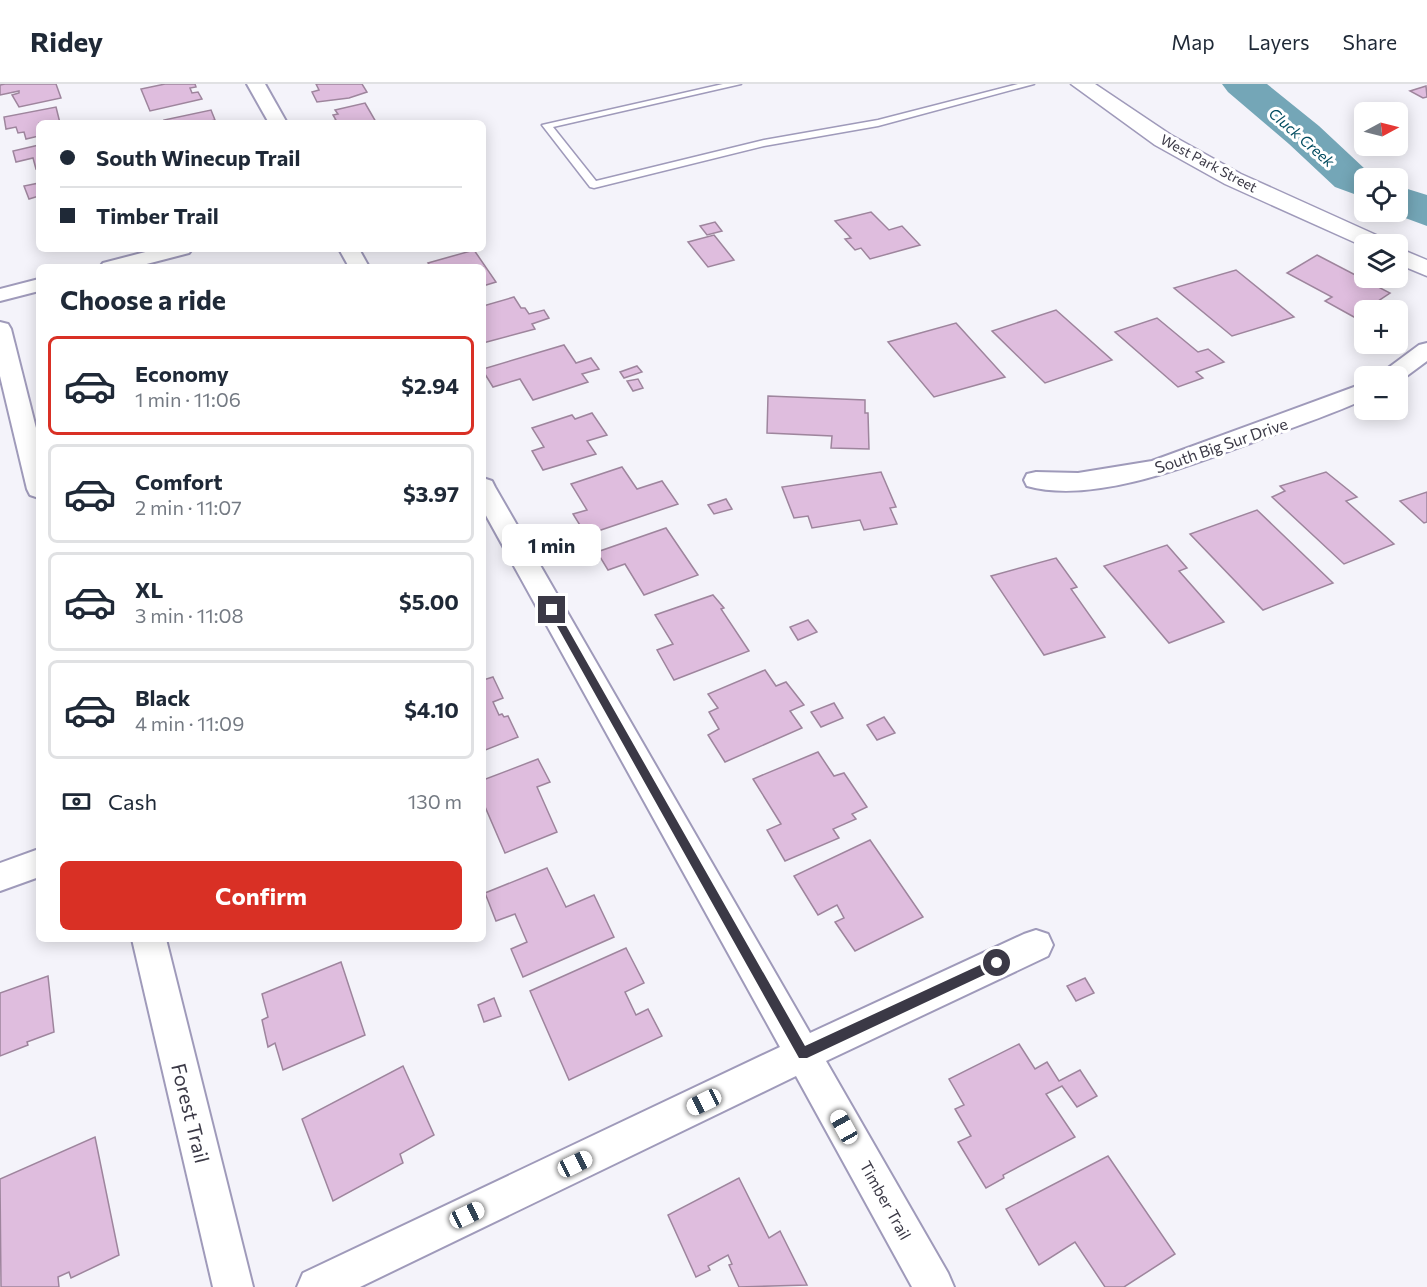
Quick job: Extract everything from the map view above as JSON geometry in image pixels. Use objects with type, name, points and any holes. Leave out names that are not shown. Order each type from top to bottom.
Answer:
[{"type":"street","points":[[256,84],[276,120]]},
{"type":"street","name":"West Park Street","points":[[1081,84],[1163,140],[1233,180],[1299,207],[1356,234]]},
{"type":"street","points":[[122,264],[170,252]]},
{"type":"street","points":[[1408,260],[1427,269]]},
{"type":"street","points":[[0,294],[36,286]]},
{"type":"street","points":[[0,329],[36,477]]},
{"type":"street","points":[[1405,366],[1427,350]]},
{"type":"street","name":"South Big Sur Drive","points":[[1036,480],[1078,482],[1156,469],[1354,395]]},
{"type":"street","name":"Timber Trail","points":[[486,492],[934,1287]]},
{"type":"street","points":[[0,877],[36,864]]},
{"type":"street","name":"Forest Trail","points":[[150,942],[233,1287]]},
{"type":"street","points":[[317,1287],[1036,945]]},
{"type":"lane","points":[[736,84],[547,125],[594,185],[764,143],[878,123],[1029,84]]},
{"type":"building","points":[[56,84],[61,98],[19,107],[12,95],[19,91],[0,95],[0,85]]},
{"type":"building","points":[[165,84],[195,84],[196,87],[190,88],[192,93],[198,92],[202,99],[150,111],[141,89]]},
{"type":"building","points":[[316,84],[362,84],[367,92],[349,98],[317,102],[312,92],[319,90]]},
{"type":"building","points":[[1426,86],[1427,97],[1423,98],[1410,91]]},
{"type":"building","points":[[365,103],[375,120],[336,120],[333,115],[338,114],[335,110]]},
{"type":"building","points":[[56,107],[59,120],[36,120],[36,137],[26,139],[24,132],[18,133],[16,127],[6,129],[4,117]]},
{"type":"building","points":[[211,110],[215,120],[164,120]]},
{"type":"building","points":[[36,146],[36,169],[33,158],[16,162],[13,151]]},
{"type":"building","points":[[36,184],[36,197],[29,199],[24,186]]},
{"type":"building","points":[[871,212],[889,230],[902,226],[920,245],[870,259],[861,248],[855,250],[845,239],[851,238],[835,221]]},
{"type":"building","points":[[715,222],[722,231],[707,235],[700,226]]},
{"type":"building","points":[[714,235],[734,260],[708,267],[688,242]]},
{"type":"building","points":[[467,252],[475,252],[484,264],[429,264]]},
{"type":"building","points":[[1317,255],[1354,274],[1354,288],[1380,288],[1390,293],[1380,300],[1354,300],[1354,317],[1325,301],[1332,297],[1287,273]]},
{"type":"building","points":[[486,267],[496,282],[486,285]]},
{"type":"building","points":[[1236,270],[1294,317],[1232,336],[1174,288]]},
{"type":"building","points":[[514,297],[521,308],[525,308],[529,314],[544,310],[549,318],[532,324],[535,329],[486,342],[486,305]]},
{"type":"building","points":[[1056,310],[1112,360],[1045,383],[992,331]]},
{"type":"building","points":[[1157,318],[1198,352],[1208,349],[1224,362],[1196,372],[1203,378],[1178,387],[1115,332]]},
{"type":"building","points":[[956,323],[1005,377],[934,397],[888,342]]},
{"type":"building","points":[[564,345],[576,363],[591,358],[599,369],[582,374],[588,382],[533,400],[520,379],[493,387],[486,376],[486,368]]},
{"type":"building","points":[[637,366],[642,372],[624,378],[620,372]]},
{"type":"building","points":[[638,379],[643,388],[633,391],[627,381]]},
{"type":"building","points":[[768,396],[865,400],[865,413],[868,413],[869,449],[831,448],[832,436],[767,433]]},
{"type":"building","points":[[592,413],[607,435],[587,441],[596,454],[543,470],[532,451],[544,447],[532,428],[572,415],[575,419]]},
{"type":"building","points":[[622,467],[637,489],[662,481],[678,504],[586,535],[573,514],[587,510],[571,484]]},
{"type":"building","points":[[881,472],[896,507],[890,508],[897,524],[864,530],[860,520],[812,528],[808,516],[794,518],[782,487]]},
{"type":"building","points":[[1326,472],[1357,497],[1346,501],[1394,544],[1344,564],[1272,497],[1285,491],[1280,486]]},
{"type":"building","points":[[1427,492],[1427,522],[1424,523],[1400,501]]},
{"type":"building","points":[[726,499],[732,509],[714,514],[708,505]]},
{"type":"building","points":[[1257,510],[1333,583],[1263,610],[1190,534]]},
{"type":"building","points":[[666,528],[698,575],[644,595],[625,564],[608,570],[597,552]]},
{"type":"building","points":[[1167,545],[1187,568],[1179,571],[1224,622],[1169,643],[1104,566]]},
{"type":"building","points":[[1056,558],[1077,587],[1071,589],[1105,637],[1044,655],[991,576]]},
{"type":"building","points":[[713,595],[724,608],[721,609],[749,651],[674,680],[657,650],[673,644],[655,615]]},
{"type":"building","points":[[808,620],[817,632],[798,640],[790,627]]},
{"type":"building","points":[[765,670],[776,686],[786,682],[804,705],[790,711],[802,728],[725,762],[708,735],[719,729],[709,712],[718,708],[708,694]]},
{"type":"building","points":[[493,677],[503,698],[493,702],[499,715],[508,716],[518,737],[486,750],[486,679]]},
{"type":"building","points":[[834,703],[843,718],[821,727],[811,712]]},
{"type":"building","points":[[884,717],[895,733],[877,740],[867,725]]},
{"type":"building","points":[[818,752],[834,776],[844,773],[867,807],[852,814],[856,819],[833,829],[839,838],[785,861],[767,830],[781,824],[753,779]]},
{"type":"building","points":[[538,759],[550,782],[537,787],[557,832],[505,853],[486,809],[486,779]]},
{"type":"building","points":[[870,840],[923,917],[855,951],[835,922],[844,918],[837,905],[818,915],[794,876]]},
{"type":"building","points":[[547,868],[566,907],[594,895],[614,937],[523,977],[511,949],[527,942],[515,914],[496,921],[486,893]]},
{"type":"building","points":[[626,948],[644,983],[625,992],[636,1015],[648,1009],[662,1036],[569,1080],[530,991]]},
{"type":"building","points":[[341,962],[365,1035],[283,1070],[275,1043],[268,1047],[262,1020],[268,1017],[262,994]]},
{"type":"building","points":[[48,976],[54,1032],[27,1042],[28,1045],[0,1056],[0,993]]},
{"type":"building","points":[[1085,978],[1094,993],[1076,1001],[1067,986]]},
{"type":"building","points":[[494,998],[501,1016],[484,1022],[478,1005]]},
{"type":"building","points":[[1019,1044],[1035,1069],[1047,1062],[1059,1081],[1080,1070],[1097,1096],[1077,1107],[1062,1086],[1046,1094],[1075,1137],[1003,1175],[1004,1178],[986,1188],[958,1142],[971,1136],[955,1109],[964,1105],[949,1079]]},
{"type":"building","points":[[403,1066],[434,1135],[400,1154],[403,1163],[333,1201],[302,1119]]},
{"type":"building","points":[[95,1137],[119,1255],[71,1278],[69,1272],[58,1277],[59,1287],[1,1287],[0,1179]]},
{"type":"building","points":[[1108,1156],[1175,1254],[1124,1287],[1105,1287],[1075,1242],[1039,1265],[1006,1209]]},
{"type":"building","points":[[739,1178],[769,1238],[780,1231],[807,1285],[739,1287],[729,1265],[732,1264],[728,1255],[708,1266],[710,1270],[696,1277],[668,1215]]},
{"type":"waterway","name":"Cluck Creek","points":[[1242,84],[1354,180]]},
{"type":"waterway","name":"Cluck Creek","points":[[1408,203],[1427,212]]},
{"type":"route","points":[[552,610],[803,1054],[997,963]]}]
